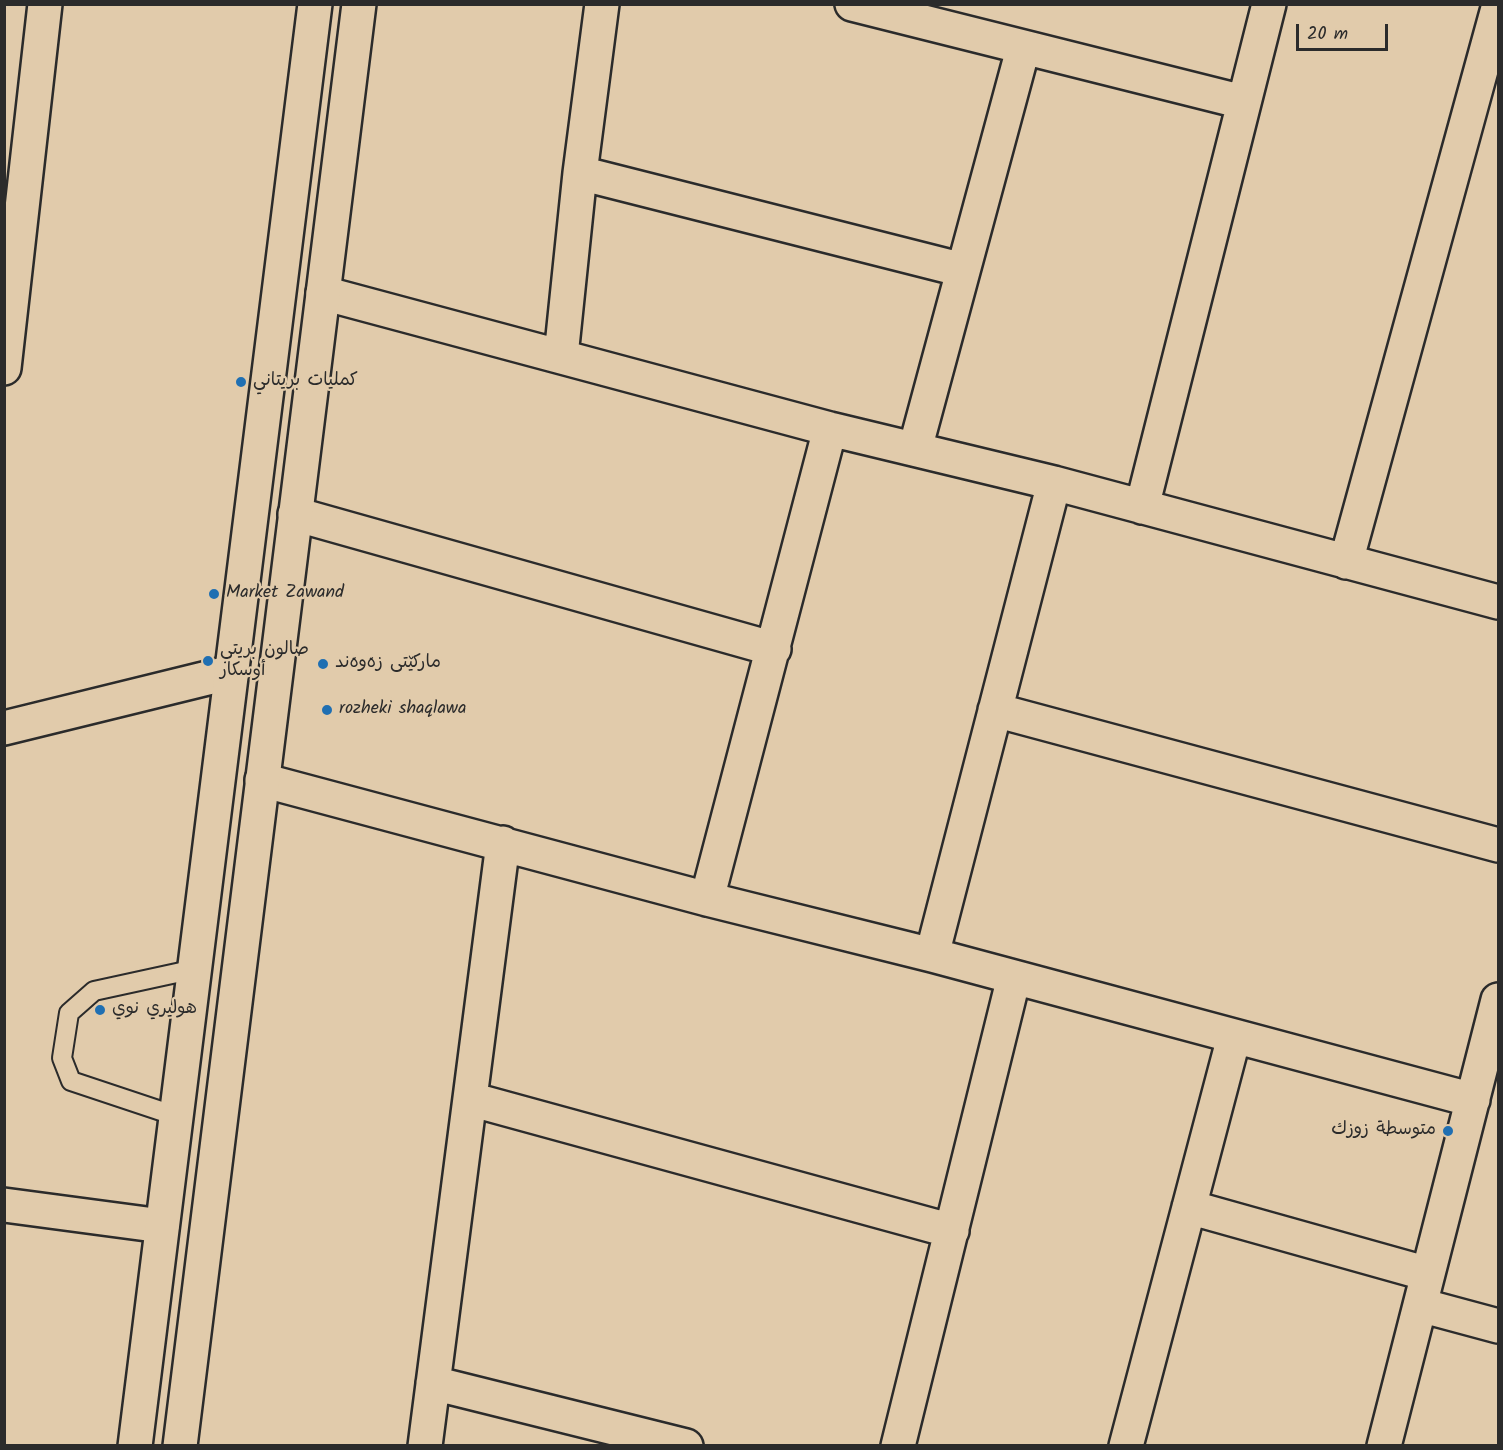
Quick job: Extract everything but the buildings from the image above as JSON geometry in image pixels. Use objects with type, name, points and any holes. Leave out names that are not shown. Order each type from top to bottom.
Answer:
[{"type":"street","points":[[4,369],[45,4]]},
{"type":"street","points":[[135,1446],[315,4]]},
{"type":"street","points":[[180,1446],[359,4]]},
{"type":"street","points":[[561,356],[580,173],[602,4]]},
{"type":"street","points":[[852,4],[1023,49],[1243,102]]},
{"type":"street","points":[[1142,507],[1269,4]]},
{"type":"street","points":[[1346,562],[1498,8]]},
{"type":"street","points":[[915,449],[1023,49]]},
{"type":"street","points":[[580,173],[963,270]]},
{"type":"street","points":[[323,293],[830,429],[1054,483],[1498,602]]},
{"type":"street","points":[[706,899],[774,649],[830,429]]},
{"type":"street","points":[[932,954],[1054,483]]},
{"type":"street","points":[[295,514],[774,649]]},
{"type":"street","points":[[4,728],[232,672]]},
{"type":"street","points":[[995,710],[1498,844]]},
{"type":"street","points":[[262,780],[706,899],[932,954],[1473,1100]]},
{"type":"street","points":[[425,1446],[502,843]]},
{"type":"street","points":[[898,1446],[1014,977]]},
{"type":"street","points":[[1384,1446],[1498,1000]]},
{"type":"street","points":[[1125,1446],[1234,1037]]},
{"type":"street","points":[[470,1099],[952,1231]]},
{"type":"street","points":[[4,1205],[162,1226]]},
{"type":"street","points":[[1189,1207],[1428,1274]]},
{"type":"street","points":[[1420,1305],[1498,1326]]},
{"type":"street","points":[[433,1383],[678,1444]]},
{"type":"lane","points":[[176,1116],[71,1081],[62,1058],[69,1013],[94,991],[195,969]]},
{"type":"place","name":"كمليات بريتاني","points":[[241,382]]},
{"type":"place","name":"Market Zawand","points":[[214,594]]},
{"type":"place","name":"صالون بريتي أوسكار","points":[[208,661]]},
{"type":"place","name":"مارکێتی زەوەند","points":[[323,664]]},
{"type":"place","name":"rozheki shaqlawa","points":[[327,710]]},
{"type":"place","name":"هوليري نوي","points":[[100,1010]]},
{"type":"place","name":"متوسطة زوزك","points":[[1448,1131]]}]
